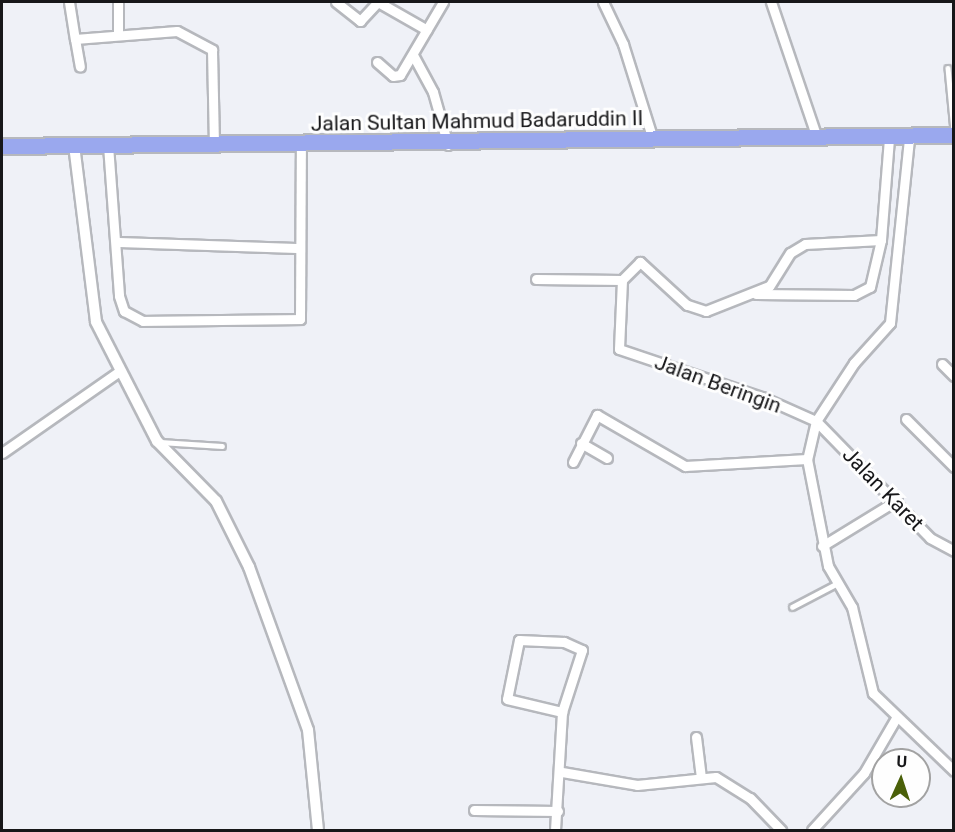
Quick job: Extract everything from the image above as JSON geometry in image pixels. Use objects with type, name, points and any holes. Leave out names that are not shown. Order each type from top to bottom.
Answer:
[{"type":"highway","name":"Jalan Sultan Mahmud Badaruddin II","points":[[2,146],[448,145],[653,140],[909,139],[954,135]]},
{"type":"street","points":[[69,2],[80,67]]},
{"type":"street","points":[[118,2],[118,32]]},
{"type":"street","points":[[336,2],[360,21],[378,2],[427,30]]},
{"type":"street","points":[[377,62],[397,77],[413,55],[443,2]]},
{"type":"street","points":[[603,2],[623,44],[653,140]]},
{"type":"street","points":[[771,2],[817,138]]},
{"type":"street","points":[[75,39],[118,32],[177,31],[212,50],[214,144]]},
{"type":"street","points":[[413,55],[433,92],[448,145]]},
{"type":"street","points":[[756,294],[865,292],[874,281],[881,240],[889,139]]},
{"type":"street","points":[[909,139],[890,323],[854,363],[816,421],[807,459],[822,546],[836,584],[852,607],[873,693],[896,718],[954,771]]},
{"type":"street","points":[[74,145],[96,322],[118,372],[158,441],[216,501],[249,567],[312,742],[318,831]]},
{"type":"street","points":[[108,145],[121,304],[143,321],[300,319],[301,145]]},
{"type":"street","points":[[536,279],[622,279],[644,262],[687,305],[706,311],[756,294],[769,286],[795,248],[881,240]]},
{"type":"street","points":[[116,242],[299,248]]},
{"type":"street","name":"Jalan Beringin","points":[[622,279],[619,349],[762,397],[816,421]]},
{"type":"street","points":[[942,364],[954,376]]},
{"type":"street","points":[[2,453],[118,372]]},
{"type":"street","points":[[573,462],[597,415],[685,466],[807,459]]},
{"type":"street","points":[[906,419],[952,463]]},
{"type":"street","name":"Jalan Karet","points":[[816,421],[897,501],[930,538],[954,551]]},
{"type":"street","points":[[581,443],[607,458]]},
{"type":"street","points":[[822,546],[897,501]]},
{"type":"street","points":[[555,831],[562,772],[562,712],[582,650],[564,642],[519,640],[507,699],[562,712]]},
{"type":"street","points":[[812,831],[864,773],[896,718]]},
{"type":"street","points":[[696,737],[701,776]]},
{"type":"street","points":[[562,772],[637,784],[701,776],[716,777],[750,798],[782,831]]},
{"type":"street","points":[[474,810],[558,811]]},
{"type":"lane","points":[[948,68],[954,129]]},
{"type":"lane","points":[[158,441],[222,446]]},
{"type":"lane","points":[[792,607],[836,584]]}]
